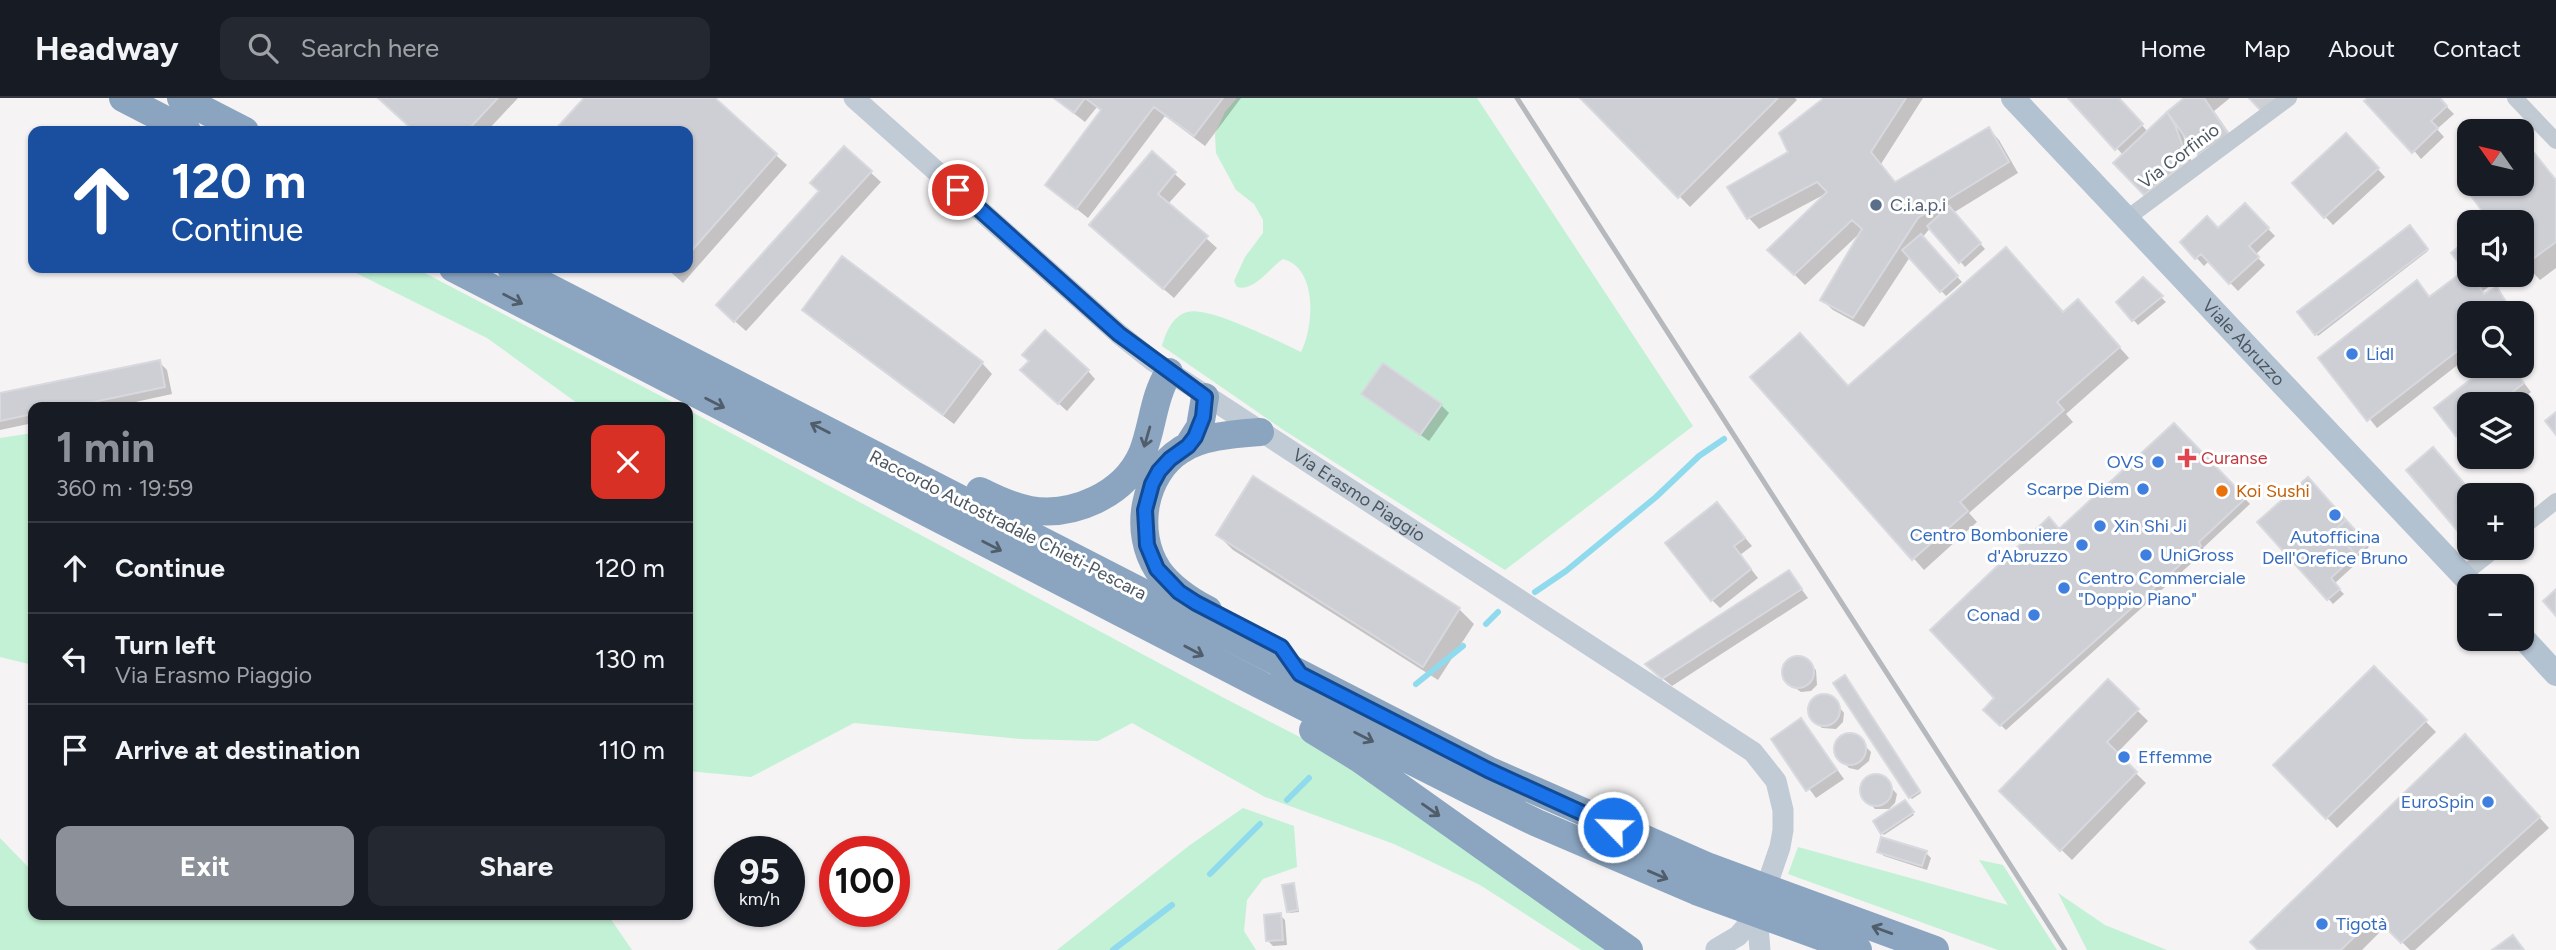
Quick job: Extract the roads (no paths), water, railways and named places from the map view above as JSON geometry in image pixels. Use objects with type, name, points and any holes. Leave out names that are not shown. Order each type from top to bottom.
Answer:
[{"type":"highway","points":[[123,98],[177,126]]},
{"type":"highway","points":[[181,98],[235,126]]},
{"type":"highway","name":"Raccordo Autostradale Chieti-Pescara","points":[[463,273],[1237,673],[1537,823],[1824,923],[1935,950]]},
{"type":"highway","name":"Raccordo Autostradale Chieti-Pescara","points":[[521,273],[1702,879]]},
{"type":"highway","points":[[881,459],[908,453],[992,497],[1021,508],[1054,510],[1079,506],[1117,486],[1136,465],[1146,442],[1157,399],[1169,372]]},
{"type":"highway","points":[[1188,446],[1200,427],[1205,397]]},
{"type":"highway","points":[[1260,432],[1227,436],[1188,446],[1170,459],[1159,471],[1148,495],[1144,526],[1152,558],[1165,579],[1196,603],[1281,647],[1300,674]]},
{"type":"highway","points":[[1237,673],[1255,698],[1360,759],[1629,950]]},
{"type":"highway","name":"Raccordo Autostradale Chieti-Pescara","points":[[1824,923],[1858,950]]},
{"type":"main road","name":"Viale Abruzzo","points":[[2013,98],[2461,574]]},
{"type":"main road","points":[[2534,650],[2556,674]]},
{"type":"street","name":"Via Erasmo Piaggio","points":[[854,98],[1119,334],[1169,372],[1753,752],[1776,782],[1783,810],[1780,847],[1757,914],[1738,936],[1715,950]]},
{"type":"street","name":"Via Corfinio","points":[[2126,219],[2289,98]]},
{"type":"street","points":[[2515,98],[2556,141]]},
{"type":"street","points":[[2534,518],[2556,501]]},
{"type":"street","points":[[2474,574],[2486,560]]},
{"type":"street","name":"Via Erasmo Piaggio","points":[[1757,914],[1760,950]]},
{"type":"street","points":[[1715,950],[1730,950]]},
{"type":"waterway","points":[[1535,592],[1566,571],[1656,497],[1699,456],[1724,439]]},
{"type":"waterway","points":[[1486,624],[1498,612]]},
{"type":"waterway","points":[[1416,684],[1463,646]]},
{"type":"waterway","points":[[1287,800],[1309,778]]},
{"type":"waterway","points":[[1210,874],[1260,824]]},
{"type":"waterway","points":[[1113,950],[1172,905]]},
{"type":"railway","points":[[1517,98],[2065,950]]},
{"type":"place","name":"C.i.a.p.i","points":[[1876,205]]},
{"type":"place","name":"Lidl","points":[[2352,354]]},
{"type":"place","name":"Curanse","points":[[2187,458]]},
{"type":"place","name":"OVS","points":[[2158,462]]},
{"type":"place","name":"Scarpe Diem","points":[[2143,489]]},
{"type":"place","name":"Koi Sushi","points":[[2222,491]]},
{"type":"place","name":"Autofficina Dell'Orefice Bruno","points":[[2335,515]]},
{"type":"place","name":"Xin Shi Ji","points":[[2100,526]]},
{"type":"place","name":"Centro Bomboniere d'Abruzzo","points":[[2082,545]]},
{"type":"place","name":"UniGross","points":[[2146,555]]},
{"type":"place","name":"Centro Commerciale \"Doppio Piano\"","points":[[2064,588]]},
{"type":"place","name":"Conad","points":[[2034,615]]},
{"type":"place","name":"Effemme","points":[[2124,757]]},
{"type":"place","name":"EuroSpin","points":[[2488,802]]},
{"type":"place","name":"Tigotà","points":[[2322,924]]}]
